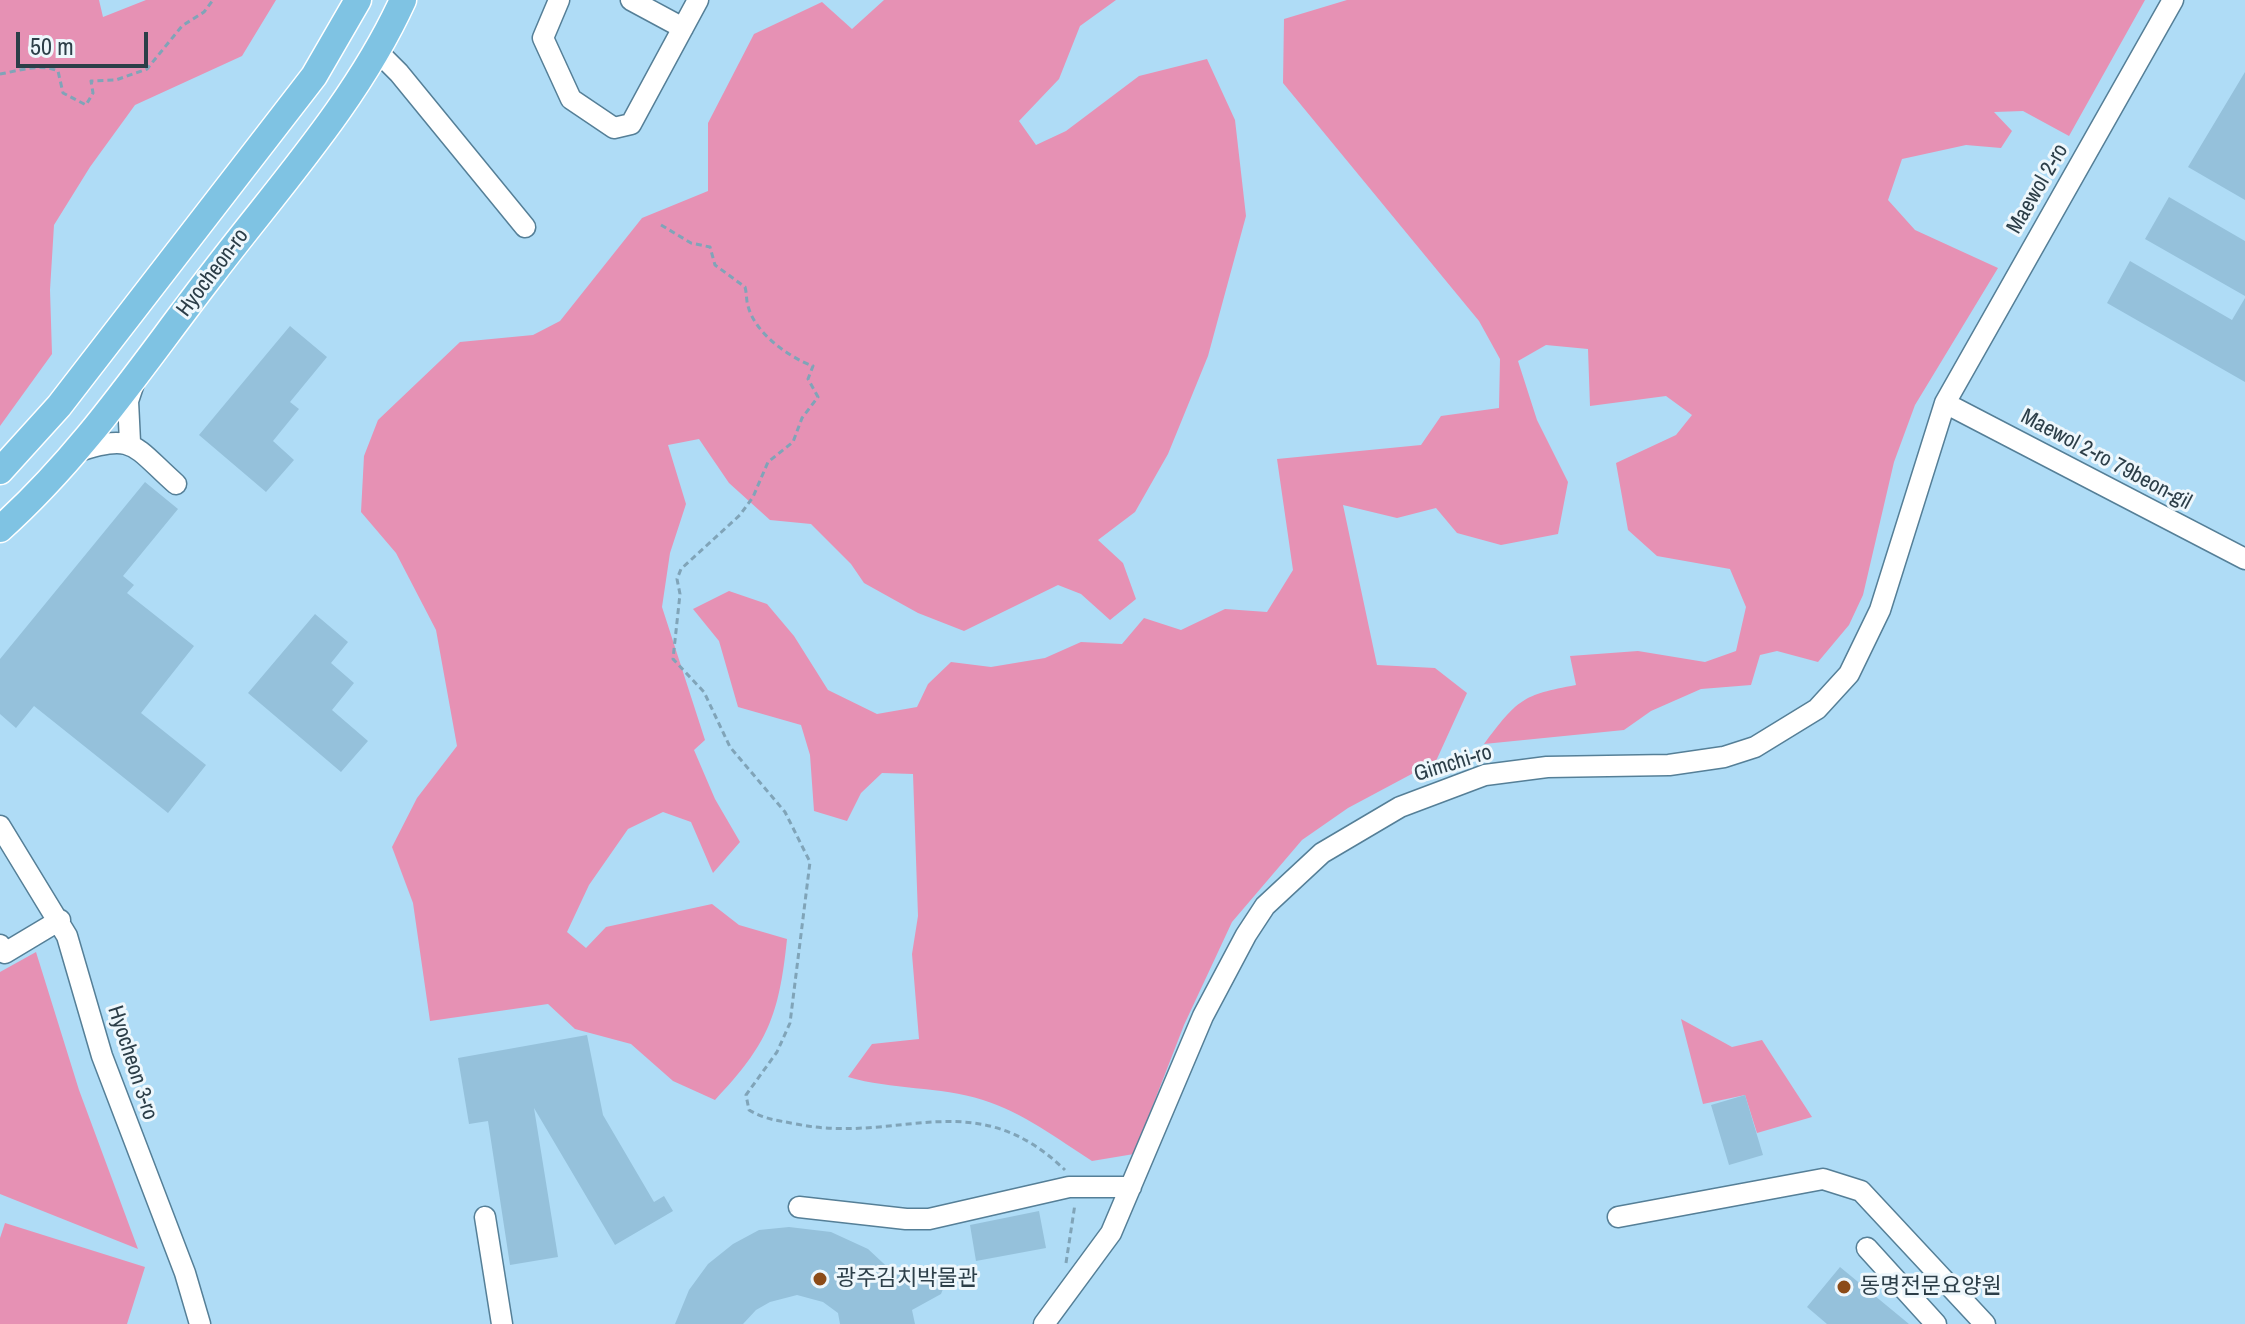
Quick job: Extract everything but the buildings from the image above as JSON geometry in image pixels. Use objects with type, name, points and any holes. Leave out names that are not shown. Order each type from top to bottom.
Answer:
[{"type":"main road","name":"Hyocheon-ro","points":[[0,471],[59,406],[314,76],[358,0]]},
{"type":"main road","name":"Hyocheon-ro","points":[[8,522],[76,452],[135,382],[197,294],[348,98],[403,0]]},
{"type":"street","points":[[559,0],[543,38],[571,99],[614,128],[631,124],[698,0]]},
{"type":"street","points":[[631,0],[683,28]]},
{"type":"street","name":"Maewol 2-ro","points":[[1945,403],[2173,0]]},
{"type":"street","points":[[377,51],[525,227]]},
{"type":"street","points":[[130,442],[128,401],[135,382]]},
{"type":"street","name":"Maewol 2-ro 79beon-gil","points":[[1945,403],[2245,559]]},
{"type":"street","name":"Gimchi-ro","points":[[1044,1324],[1111,1233],[1203,1016],[1265,906],[1322,853],[1400,807],[1485,775],[1547,767],[1669,765],[1724,757],[1755,747],[1817,709],[1849,674],[1880,610],[1945,403]]},
{"type":"street","points":[[76,452],[109,440],[130,442],[176,484]]},
{"type":"street","name":"Hyocheon 3-ro","points":[[0,826],[60,920],[102,1056],[185,1273],[200,1324]]},
{"type":"street","points":[[0,945],[5,953],[60,920]]},
{"type":"street","points":[[1618,1217],[1823,1179],[1861,1191],[1985,1324]]},
{"type":"street","points":[[799,1207],[929,1219],[1079,1187],[1131,1187]]},
{"type":"street","points":[[485,1217],[502,1324]]},
{"type":"street","points":[[1867,1248],[1936,1324]]},
{"type":"path","points":[[0,74],[21,69],[51,68],[58,71],[63,93],[86,105],[93,93],[91,81],[116,80],[147,69],[182,26],[204,12],[213,0]]},
{"type":"path","points":[[661,225],[691,243],[710,247],[715,265],[745,287],[748,307],[759,327],[788,354],[813,366],[808,379],[818,397],[802,418],[793,442],[768,462],[753,497],[740,515],[681,569],[677,579],[680,594],[673,659],[704,692],[730,747],[785,812],[810,862],[790,1023],[777,1052],[746,1095],[749,1110],[766,1121],[839,1129],[871,1129],[965,1119],[989,1125],[1045,1150],[1079,1187],[1070,1216],[1065,1260],[1072,1290]]},
{"type":"shaded area","points":[[0,0],[99,0],[103,17],[146,0],[276,0],[242,56],[135,105],[90,167],[54,225],[50,290],[52,354],[0,426]]},
{"type":"shaded area","points":[[884,0],[1116,0],[1080,26],[1059,79],[1019,121],[1036,145],[1066,131],[1139,76],[1207,59],[1235,120],[1246,216],[1208,356],[1168,454],[1135,512],[1098,540],[1123,563],[1136,599],[1110,620],[1081,594],[1058,585],[964,631],[918,613],[864,583],[851,564],[811,524],[770,520],[729,483],[699,439],[668,445],[686,504],[670,553],[662,607],[705,740],[694,750],[715,799],[740,842],[713,873],[691,822],[663,812],[628,829],[589,885],[567,932],[586,948],[606,927],[712,904],[739,925],[787,939],[780,989],[768,1027],[747,1062],[715,1100],[673,1081],[631,1044],[575,1029],[548,1004],[430,1021],[413,903],[392,847],[417,798],[457,746],[436,630],[396,553],[361,512],[364,456],[378,420],[460,342],[533,335],[560,321],[642,218],[708,191],[708,123],[754,34],[822,2],[852,29]]},
{"type":"shaded area","points":[[1347,0],[2145,0],[2069,136],[2023,111],[1994,112],[2012,131],[2001,148],[1966,145],[1902,159],[1888,200],[1915,230],[1998,268],[1915,405],[1894,462],[1863,595],[1849,625],[1818,662],[1777,651],[1760,655],[1751,685],[1701,689],[1651,711],[1624,730],[1484,744],[1522,701],[1576,685],[1570,656],[1638,651],[1705,662],[1736,651],[1746,607],[1730,569],[1657,556],[1628,530],[1616,463],[1676,435],[1692,415],[1666,396],[1590,406],[1588,349],[1546,345],[1518,361],[1537,420],[1568,482],[1558,534],[1501,545],[1457,533],[1436,508],[1397,518],[1343,505],[1377,665],[1435,668],[1467,693],[1436,761],[1348,808],[1302,840],[1232,922],[1184,1025],[1134,1154],[1092,1161],[1026,1119],[983,1100],[848,1077],[872,1044],[919,1039],[912,954],[918,916],[913,774],[882,773],[861,793],[847,821],[814,811],[810,755],[801,725],[738,707],[719,641],[693,609],[729,591],[767,604],[794,636],[828,690],[877,714],[917,707],[928,684],[951,662],[991,667],[1045,658],[1081,642],[1122,644],[1144,618],[1181,630],[1225,609],[1267,612],[1293,570],[1277,459],[1421,445],[1441,416],[1499,408],[1500,359],[1479,321],[1283,83],[1284,19]]},
{"type":"shaded area","points":[[36,952],[79,1090],[138,1249],[0,1194],[0,972]]},
{"type":"shaded area","points":[[1681,1019],[1732,1047],[1762,1040],[1812,1117],[1757,1133],[1745,1095],[1703,1104]]},
{"type":"shaded area","points":[[5,1223],[145,1267],[127,1324],[0,1324],[0,1238]]},
{"type":"place","name":"광주김치박물관","points":[[820,1279]]},
{"type":"place","name":"동명전문요양원","points":[[1844,1287]]}]
